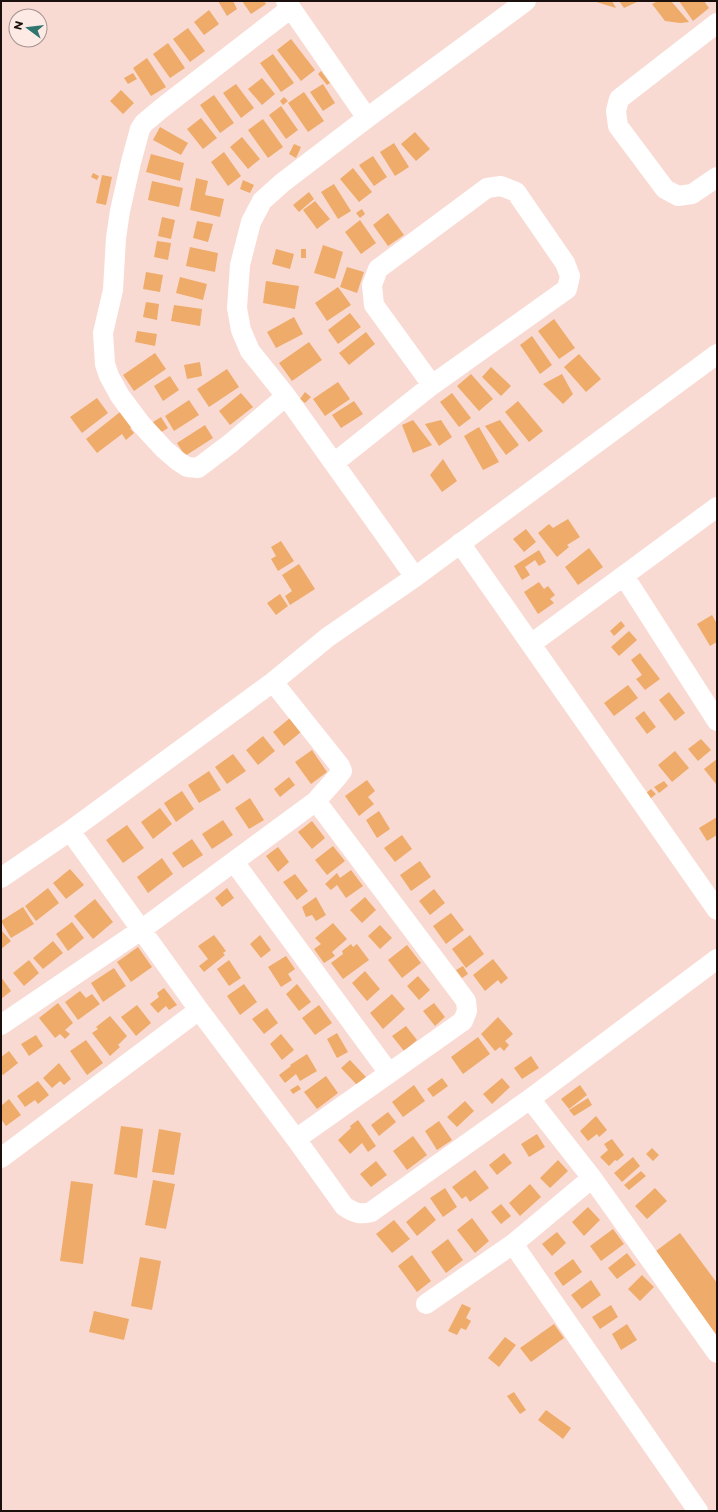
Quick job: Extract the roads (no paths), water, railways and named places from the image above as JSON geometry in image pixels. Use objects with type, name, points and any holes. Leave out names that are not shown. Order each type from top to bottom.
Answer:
[{"type":"street","points":[[415,577],[286,396],[250,352],[241,330],[237,308],[240,265],[251,222],[262,200],[367,118],[526,1]]},
{"type":"street","points":[[286,396],[231,443],[198,468],[187,467],[164,449],[120,396],[109,376],[105,364],[103,333],[113,290],[116,238],[120,211],[132,156],[142,126],[288,5],[367,118]]},
{"type":"street","points":[[717,23],[619,99],[616,111],[618,126],[665,189],[678,196],[692,194],[717,177]]},
{"type":"street","points":[[334,463],[432,385],[567,288],[570,276],[565,263],[516,192],[501,186],[487,188],[378,269],[372,285],[374,305],[432,385]]},
{"type":"street","points":[[1,878],[70,831],[273,682],[328,637],[415,577],[717,354]]},
{"type":"street","points":[[531,644],[717,507]]},
{"type":"street","points":[[460,543],[717,910]]},
{"type":"street","points":[[624,576],[717,721]]},
{"type":"street","points":[[1,1025],[141,930],[234,862],[316,801],[340,775],[342,771],[340,766],[273,682]]},
{"type":"street","points":[[296,1139],[463,1021],[467,1011],[466,1001],[316,801]]},
{"type":"street","points":[[70,831],[199,1010],[296,1139],[344,1206],[353,1212],[362,1215],[371,1212],[530,1099],[717,959]]},
{"type":"street","points":[[234,862],[389,1073]]},
{"type":"street","points":[[1,1158],[199,1010]]},
{"type":"street","points":[[530,1099],[592,1178],[717,1353]]},
{"type":"street","points":[[426,1304],[513,1244],[592,1178]]},
{"type":"street","points":[[513,1244],[698,1511]]}]
